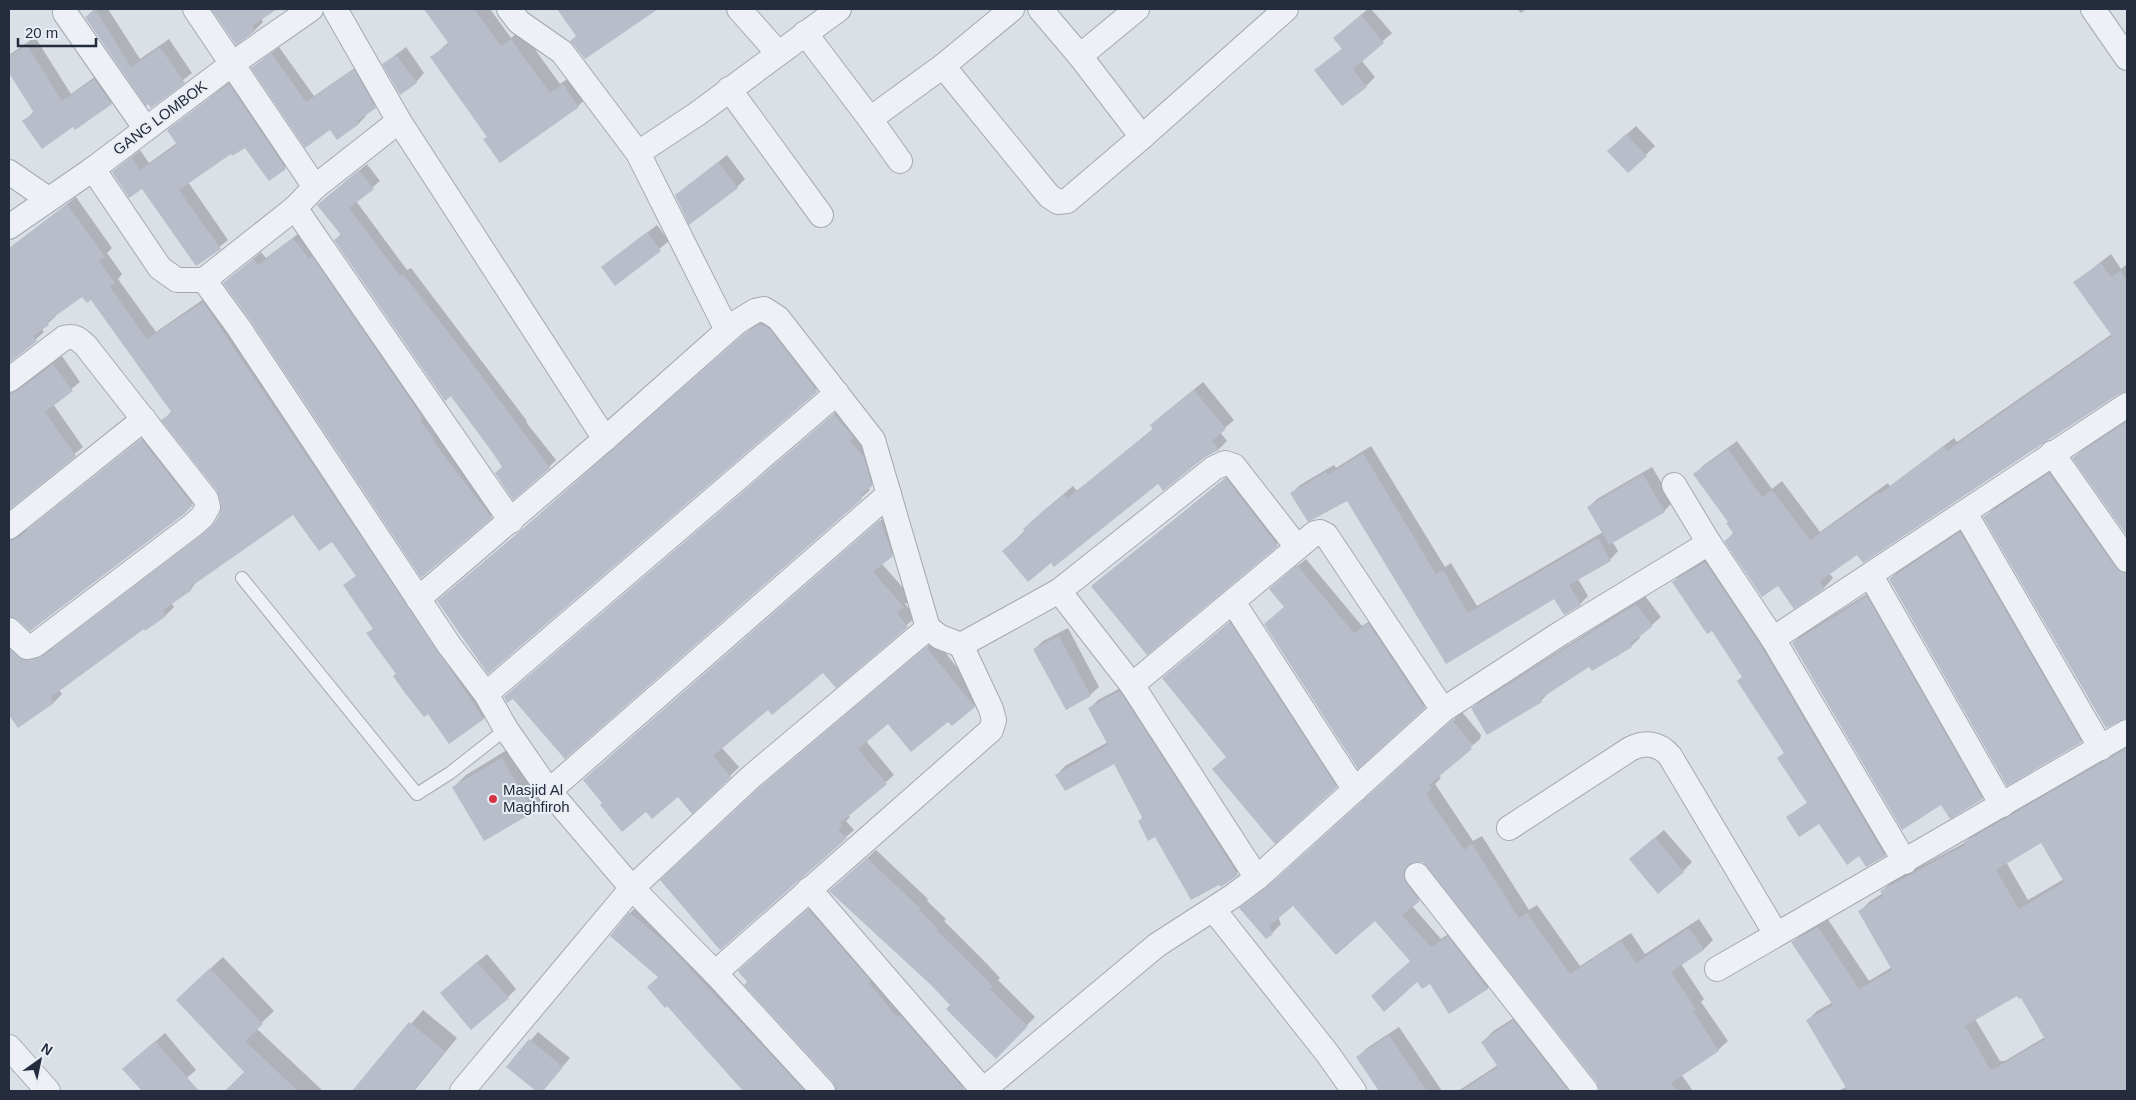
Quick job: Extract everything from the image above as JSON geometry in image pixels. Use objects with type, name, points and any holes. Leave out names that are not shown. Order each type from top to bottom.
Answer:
[{"type":"street","points":[[195,9],[316,187]]},
{"type":"street","name":"GANG LOMBOK","points":[[9,227],[93,169],[232,64],[311,9]]},
{"type":"street","points":[[335,9],[399,121],[605,439]]},
{"type":"street","points":[[509,9],[519,22],[562,52],[638,153],[727,330]]},
{"type":"street","points":[[739,9],[778,53]]},
{"type":"street","points":[[638,153],[839,9]]},
{"type":"street","points":[[870,119],[942,66],[1012,9]]},
{"type":"street","points":[[1040,9],[1080,56],[1142,137]]},
{"type":"street","points":[[1080,56],[1137,9]]},
{"type":"street","points":[[942,66],[1049,196],[1058,202],[1067,201],[1286,9]]},
{"type":"street","points":[[2093,9],[2127,58]]},
{"type":"street","points":[[65,13],[146,129]]},
{"type":"street","points":[[805,33],[900,161]]},
{"type":"street","points":[[713,101],[821,215]]},
{"type":"street","points":[[93,169],[160,268],[177,280],[204,280],[295,208],[316,187],[399,121]]},
{"type":"street","points":[[9,172],[48,199]]},
{"type":"street","points":[[295,208],[511,521]]},
{"type":"street","points":[[204,280],[239,328],[418,599],[486,694],[506,729],[549,791],[632,888],[715,973],[823,1091]]},
{"type":"street","points":[[418,599],[511,521],[727,330],[754,311],[764,309],[772,314],[837,393],[873,440],[928,628],[940,637],[961,644],[991,709],[994,720],[991,730],[808,889],[715,973]]},
{"type":"street","points":[[9,380],[64,338],[71,336],[86,346],[206,499],[208,507],[202,517],[35,645],[27,646],[9,630]]},
{"type":"street","points":[[486,694],[837,393]]},
{"type":"street","points":[[1774,639],[2127,405]]},
{"type":"street","points":[[9,527],[144,419]]},
{"type":"street","points":[[2052,453],[2127,560]]},
{"type":"street","points":[[961,644],[1059,591],[1214,468],[1225,462],[1234,466],[1297,547]]},
{"type":"street","points":[[1674,485],[1709,543],[1774,639],[1904,862]]},
{"type":"street","points":[[549,791],[889,494]]},
{"type":"street","points":[[1965,513],[2101,748]]},
{"type":"street","points":[[1132,685],[1314,533],[1320,532],[1326,535],[1443,710]]},
{"type":"street","points":[[808,889],[983,1091],[1157,945],[1257,878],[1443,710],[1561,633],[1709,543]]},
{"type":"street","points":[[1871,576],[2002,805]]},
{"type":"street","points":[[1059,591],[1132,685],[1257,878]]},
{"type":"street","points":[[1233,602],[1355,790]]},
{"type":"street","points":[[462,1091],[632,888],[751,777],[928,628]]},
{"type":"street","points":[[1717,969],[2127,732]]},
{"type":"street","points":[[1510,828],[1630,749],[1647,744],[1657,746],[1665,750],[1670,756],[1776,934]]},
{"type":"street","points":[[1417,875],[1586,1091]]},
{"type":"street","points":[[1213,909],[1327,1053],[1354,1091]]},
{"type":"street","points":[[9,1046],[48,1091]]},
{"type":"lane","points":[[242,578],[417,794],[450,773],[506,729]]},
{"type":"building","points":[[211,9],[277,9],[252,26],[255,31],[236,45]]},
{"type":"building","points":[[424,9],[474,9],[501,46],[511,39],[550,93],[563,84],[579,107],[500,163],[483,139],[487,137],[430,57],[449,44]]},
{"type":"building","points":[[557,9],[658,9],[585,59],[570,41],[576,36]]},
{"type":"building","points":[[96,10],[131,67],[160,47],[185,83],[151,108],[148,104],[146,106],[85,17]]},
{"type":"building","points":[[1361,15],[1384,43],[1353,69],[1367,87],[1342,106],[1314,70],[1342,49],[1333,38]]},
{"type":"building","points":[[27,45],[62,101],[94,79],[112,104],[75,130],[73,127],[42,149],[22,121],[34,113],[9,73],[9,56]]},
{"type":"building","points":[[271,53],[306,102],[354,69],[376,108],[357,121],[359,124],[337,140],[330,130],[305,148],[251,68]]},
{"type":"building","points":[[396,55],[417,83],[400,95],[382,64]]},
{"type":"building","points":[[229,84],[286,169],[269,181],[245,148],[232,156],[231,154],[179,190],[221,249],[196,266],[142,189],[129,198],[112,172],[131,157],[140,170],[177,145],[167,130]]},
{"type":"building","points":[[1626,134],[1647,156],[1628,173],[1607,151]]},
{"type":"building","points":[[718,162],[738,188],[689,225],[675,195]]},
{"type":"building","points":[[359,170],[374,189],[349,208],[400,276],[403,274],[466,355],[550,468],[513,500],[495,473],[502,467],[493,453],[451,396],[445,401],[334,240],[341,235],[317,205]]},
{"type":"building","points":[[67,204],[105,257],[99,261],[115,283],[110,287],[147,339],[203,302],[484,719],[449,744],[428,714],[424,717],[405,693],[393,676],[396,674],[366,633],[373,629],[343,585],[356,576],[332,542],[319,551],[293,515],[189,588],[192,590],[163,610],[166,616],[145,631],[144,629],[51,697],[54,703],[18,728],[9,715],[9,649],[24,660],[43,656],[202,535],[214,524],[220,514],[221,504],[217,491],[161,420],[172,413],[91,300],[87,303],[82,297],[47,322],[49,325],[33,336],[37,341],[9,363],[9,248]]},
{"type":"building","points":[[647,232],[661,251],[615,286],[601,267]]},
{"type":"building","points":[[293,238],[309,259],[312,256],[423,418],[420,420],[435,440],[433,441],[492,518],[421,578],[250,320],[223,283],[253,259],[258,265]]},
{"type":"building","points":[[2101,263],[2111,277],[2120,271],[2127,281],[2127,391],[2119,394],[2045,442],[1863,563],[1857,555],[1820,581],[1824,589],[1794,609],[1778,586],[1762,597],[1724,541],[1734,534],[1726,523],[1728,522],[1693,474],[1728,449],[1762,497],[1772,490],[1810,540],[1879,492],[1880,494],[1944,446],[1947,451],[2112,336],[2073,282]]},
{"type":"building","points":[[760,324],[769,328],[817,391],[816,393],[488,674],[437,601],[519,532],[745,333]]},
{"type":"building","points":[[53,364],[73,391],[45,412],[76,456],[9,510],[9,393],[17,391]]},
{"type":"building","points":[[1194,390],[1226,429],[1212,441],[1219,450],[1205,457],[1163,491],[1158,484],[1054,567],[1051,563],[1028,582],[1002,551],[1025,532],[1023,529],[1044,510],[1064,494],[1067,498],[1089,481],[1153,429],[1150,425]]},
{"type":"building","points":[[834,414],[854,438],[850,441],[864,457],[872,486],[860,496],[862,499],[565,759],[513,699],[507,703],[504,697]]},
{"type":"building","points":[[2127,421],[2127,536],[2072,458]]},
{"type":"building","points":[[141,439],[193,505],[184,514],[30,631],[18,620],[9,617],[9,540],[18,538]]},
{"type":"building","points":[[1363,453],[1436,574],[1443,570],[1468,613],[1598,538],[1611,561],[1569,585],[1581,605],[1564,615],[1554,599],[1446,664],[1347,501],[1308,522],[1290,493],[1326,472],[1328,475]]},
{"type":"building","points":[[2049,473],[2116,568],[2127,574],[2127,718],[2106,728],[1983,517]]},
{"type":"building","points":[[1643,474],[1665,512],[1609,545],[1587,507]]},
{"type":"building","points":[[1226,478],[1278,546],[1147,655],[1091,586]]},
{"type":"building","points":[[880,520],[893,556],[873,572],[904,607],[897,613],[908,627],[836,688],[823,673],[772,715],[768,710],[713,756],[731,777],[692,814],[678,797],[652,819],[646,812],[622,832],[583,780]]},
{"type":"building","points":[[1960,532],[2082,742],[2007,786],[1889,579]]},
{"type":"building","points":[[1705,562],[1761,646],[1885,856],[1866,867],[1859,856],[1847,865],[1819,824],[1799,837],[1786,817],[1807,803],[1777,758],[1784,753],[1737,681],[1742,677],[1712,631],[1707,634],[1672,582]]},
{"type":"building","points":[[1297,565],[1354,633],[1368,623],[1425,708],[1358,769],[1264,624],[1284,607],[1269,589]]},
{"type":"building","points":[[1867,596],[1983,799],[1950,819],[1941,805],[1902,830],[1792,643]]},
{"type":"building","points":[[1636,604],[1653,626],[1630,644],[1632,647],[1592,671],[1589,667],[1540,699],[1542,702],[1487,735],[1471,708]]},
{"type":"building","points":[[1230,622],[1337,787],[1275,844],[1212,769],[1226,757],[1162,678]]},
{"type":"building","points":[[1059,636],[1091,696],[1066,710],[1033,649]]},
{"type":"building","points":[[926,647],[975,707],[952,726],[948,722],[911,752],[888,724],[858,749],[887,784],[840,823],[842,826],[838,830],[847,838],[720,950],[660,880],[760,787]]},
{"type":"building","points":[[1120,691],[1238,875],[1221,887],[1219,885],[1191,900],[1155,837],[1148,841],[1138,821],[1143,819],[1114,764],[1065,791],[1055,775],[1108,745],[1088,708]]},
{"type":"building","points":[[1452,720],[1473,745],[1470,747],[1472,749],[1429,785],[1432,788],[1426,794],[1464,850],[1472,844],[1519,918],[1527,913],[1570,974],[1621,941],[1636,963],[1689,928],[1704,950],[1671,972],[1696,1009],[1693,1011],[1719,1051],[1671,1083],[1677,1091],[1599,1091],[1597,1083],[1423,862],[1415,862],[1408,865],[1404,870],[1406,883],[1420,901],[1402,915],[1431,947],[1448,936],[1488,989],[1449,1014],[1430,984],[1422,989],[1417,982],[1384,1012],[1371,996],[1410,961],[1375,921],[1336,955],[1293,906],[1269,926],[1273,934],[1266,939],[1239,908],[1266,888]]},
{"type":"building","points":[[2127,748],[2127,1091],[1848,1091],[1806,1020],[1833,1005],[1791,942],[1818,927],[1859,989],[1892,970],[1858,911],[1883,896],[1880,891],[1965,845],[1964,842]],"holes":[[[2041,843],[2064,882],[2019,909],[1996,870]],[[2017,996],[2019,999],[2021,998],[2045,1039],[1994,1069],[1990,1069],[1965,1026]]]},
{"type":"building","name":"Masjid Al Maghfiroh","points":[[502,758],[534,812],[484,841],[452,787]]},
{"type":"building","points":[[1655,837],[1684,872],[1658,894],[1629,859]]},
{"type":"building","points":[[867,858],[921,909],[919,910],[938,929],[936,930],[980,973],[993,987],[990,989],[1028,1026],[996,1059],[946,1009],[950,1005],[931,985],[829,891]]},
{"type":"building","points":[[808,909],[871,981],[869,983],[897,1017],[900,1015],[966,1091],[836,1091],[833,1082],[744,985],[747,982],[738,971]]},
{"type":"building","points":[[629,912],[667,944],[805,1091],[743,1091],[667,1006],[665,1008],[647,987],[658,977],[610,936]]},
{"type":"building","points":[[477,962],[509,998],[471,1030],[440,993]]},
{"type":"building","points":[[210,968],[263,1024],[245,1041],[298,1091],[225,1091],[244,1072],[176,1000]]},
{"type":"building","points":[[1513,1020],[1569,1091],[1461,1091],[1498,1067],[1481,1042]]},
{"type":"building","points":[[409,1022],[445,1051],[413,1091],[352,1091]]},
{"type":"building","points":[[1389,1035],[1427,1091],[1379,1091],[1356,1057]]},
{"type":"building","points":[[529,1039],[563,1067],[543,1091],[536,1091],[506,1067]]},
{"type":"building","points":[[155,1041],[199,1091],[142,1091],[122,1069]]},
{"type":"place","name":"Masjid Al Maghfiroh","points":[[493,799]]}]
